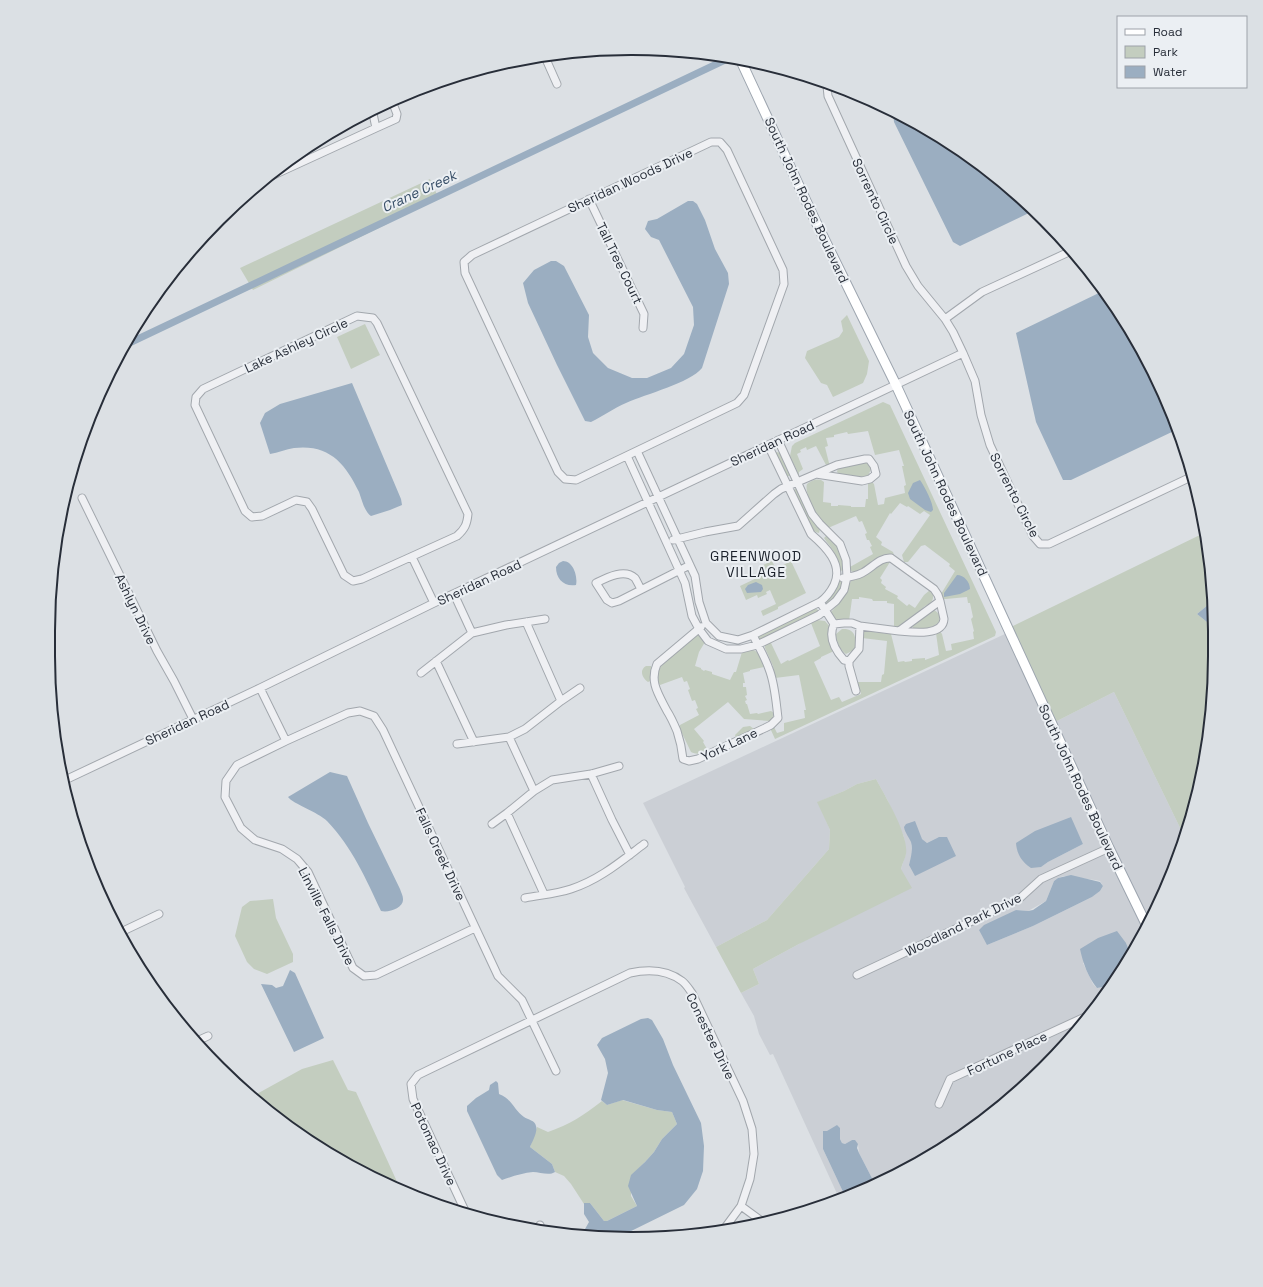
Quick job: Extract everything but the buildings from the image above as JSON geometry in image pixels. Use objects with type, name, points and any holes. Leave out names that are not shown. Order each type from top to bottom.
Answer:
[{"type":"main road","name":"South John Rodes Boulevard","points":[[743,66],[814,218],[896,385],[1109,848],[1144,920]]},
{"type":"street","points":[[547,61],[557,84]]},
{"type":"street","name":"Sorrento Circle","points":[[827,90],[828,96],[906,266],[918,286],[945,318],[963,353],[975,381],[981,415],[990,444],[1033,536],[1040,544],[1049,544],[1187,479]]},
{"type":"street","points":[[290,168],[396,119],[398,114],[394,106]]},
{"type":"street","points":[[373,116],[376,128]]},
{"type":"street","name":"Sheridan Woods Drive","points":[[711,142],[720,142],[727,150],[783,270],[784,284],[744,395],[737,403],[637,451],[576,480],[565,479],[558,472],[465,273],[464,262],[472,255],[589,199],[711,142]]},
{"type":"street","name":"Tall Tree Court","points":[[589,199],[644,314],[643,328]]},
{"type":"street","points":[[945,318],[982,292],[1067,253]]},
{"type":"street","name":"Lake Ashley Circle","points":[[357,316],[373,318],[377,323],[468,514],[464,530],[457,536],[412,557],[362,579],[353,581],[344,575],[312,509],[307,502],[296,500],[262,516],[252,517],[245,511],[195,405],[196,397],[203,389],[357,316]]},
{"type":"street","points":[[896,385],[963,353]]},
{"type":"street","name":"Sheridan Road","points":[[68,778],[260,688],[434,603],[896,385]]},
{"type":"street","points":[[627,456],[680,570],[688,591],[692,616],[699,629],[708,641],[726,649],[741,650],[757,645],[819,616],[826,611],[840,596],[844,590],[847,577],[847,564],[840,544],[812,514],[778,440]]},
{"type":"street","points":[[637,451],[695,576],[699,602],[706,624],[719,636],[738,640],[753,635],[820,602],[827,597],[837,578],[836,566],[831,555],[811,534],[805,524],[768,445]]},
{"type":"street","points":[[667,543],[677,538],[738,526],[774,494],[788,486],[798,482],[816,474],[837,465],[869,459],[872,462],[876,474],[870,479],[862,481],[816,474]]},
{"type":"street","name":"Ashlyn Drive","points":[[82,498],[157,651],[193,719]]},
{"type":"street","points":[[817,539],[826,530]]},
{"type":"street","points":[[412,557],[434,603]]},
{"type":"street","points":[[834,624],[844,623],[899,631],[927,632],[936,629],[944,622],[940,601],[934,589],[891,558],[885,558],[862,573],[837,578]]},
{"type":"street","points":[[641,589],[635,579],[630,575],[623,574],[609,577],[596,583],[607,600],[612,603],[619,601],[690,565]]},
{"type":"street","points":[[454,594],[472,632]]},
{"type":"street","points":[[899,631],[940,601]]},
{"type":"street","points":[[820,602],[834,624],[831,635],[835,646],[844,660],[849,660],[853,657],[858,649],[860,626]]},
{"type":"street","points":[[421,673],[472,632],[545,619]]},
{"type":"street","points":[[526,622],[561,701]]},
{"type":"street","name":"York Lane","points":[[706,624],[657,664],[654,670],[653,677],[657,692],[678,733],[683,759],[685,761],[693,761],[698,759],[771,725],[778,718],[774,686],[770,670],[753,635]]},
{"type":"street","points":[[849,660],[849,666],[856,691]]},
{"type":"street","points":[[436,661],[474,742]]},
{"type":"street","points":[[260,688],[286,741]]},
{"type":"street","points":[[457,744],[509,737],[525,729],[580,688]]},
{"type":"street","name":"Falls Creek Drive","points":[[286,741],[348,713],[360,711],[374,716],[383,730],[498,976],[522,1000],[556,1071]]},
{"type":"street","points":[[509,737],[534,791]]},
{"type":"street","name":"Linville Falls Drive","points":[[286,741],[237,766],[226,781],[225,797],[241,828],[255,840],[282,850],[297,859],[308,872],[353,968],[364,976],[376,974],[475,928]]},
{"type":"street","points":[[492,824],[508,813],[534,791],[552,780],[591,774],[619,766]]},
{"type":"street","points":[[591,774],[630,855]]},
{"type":"street","points":[[508,813],[544,894]]},
{"type":"street","points":[[525,898],[569,890],[586,884],[605,874],[644,844]]},
{"type":"street","name":"Woodland Park Drive","points":[[857,975],[1019,899],[1040,879],[1109,848]]},
{"type":"street","points":[[125,930],[159,914]]},
{"type":"street","name":"Conestee Drive","points":[[418,1075],[630,972],[645,970],[662,971],[682,981],[692,993],[743,1101],[752,1129],[754,1154],[750,1179],[741,1206],[728,1224]]},
{"type":"street","name":"Fortune Place","points":[[939,1104],[950,1079],[1077,1021]]},
{"type":"street","points":[[201,1039],[208,1036]]},
{"type":"street","name":"Potomac Drive","points":[[418,1075],[412,1084],[413,1099],[463,1206]]},
{"type":"street","points":[[741,1206],[757,1218]]},
{"type":"shaded area","points":[[1007,633],[1142,923],[1128,948],[1126,943],[1083,963],[1093,984],[1097,988],[1103,987],[1065,1036],[1012,1089],[952,1135],[920,1155],[872,1179],[859,1153],[858,1144],[852,1140],[845,1144],[842,1143],[840,1139],[840,1128],[824,1137],[823,1149],[843,1191],[837,1194],[773,1054],[770,1055],[759,1034],[754,1016],[741,993],[759,984],[753,969],[799,944],[901,869],[906,853],[904,837],[888,801],[876,779],[857,784],[818,802],[830,830],[829,849],[767,920],[716,947],[684,888],[685,887],[643,803]],"holes":[[[1070,817],[1083,844],[1048,862],[1041,867]],[[939,837],[909,865],[912,854],[911,841],[922,839],[927,843]],[[1064,876],[1100,881],[1103,886],[1100,891],[1092,897],[1033,926],[987,945],[1016,910],[1028,911],[1046,901],[1054,881]]]},
{"type":"shaded area","points":[[1114,692],[1181,829],[1164,876],[1145,917],[1055,722]]},
{"type":"green space","points":[[430,179],[439,199],[389,221],[389,223],[253,290],[240,268]]},
{"type":"green space","points":[[847,315],[869,361],[867,374],[863,383],[833,397],[827,385],[821,383],[805,358],[807,351],[839,337],[843,331],[841,321]]},
{"type":"green space","points":[[365,324],[380,355],[351,369],[337,337]]},
{"type":"green space","points":[[883,402],[890,405],[996,632],[995,636],[775,739],[770,728],[774,727],[777,733],[784,731],[784,723],[805,718],[804,710],[806,710],[799,675],[775,678],[773,666],[765,648],[765,645],[770,642],[781,664],[788,660],[789,661],[820,646],[811,623],[817,620],[825,621],[831,628],[834,651],[814,662],[831,700],[839,697],[842,702],[861,694],[858,682],[881,682],[882,675],[884,674],[887,641],[862,638],[864,631],[891,634],[898,662],[925,658],[925,660],[939,655],[936,633],[939,630],[942,634],[946,651],[952,650],[951,644],[974,639],[971,619],[973,617],[967,597],[944,599],[941,594],[955,571],[949,566],[950,564],[925,545],[921,546],[908,562],[904,562],[902,555],[930,515],[924,511],[920,514],[908,506],[907,507],[900,503],[891,514],[890,513],[876,537],[882,542],[881,545],[893,552],[894,555],[880,558],[857,572],[853,572],[850,570],[850,567],[873,554],[870,547],[872,546],[869,540],[867,540],[865,534],[867,533],[862,521],[859,522],[856,516],[828,528],[813,509],[806,487],[807,484],[813,480],[818,479],[824,482],[823,502],[831,503],[831,506],[838,505],[865,507],[866,499],[868,499],[868,482],[871,481],[874,484],[878,505],[884,504],[885,498],[905,493],[904,486],[906,485],[902,466],[904,466],[899,450],[875,455],[868,431],[848,434],[847,432],[834,435],[834,437],[826,438],[828,446],[825,447],[829,466],[826,465],[816,446],[807,450],[806,447],[800,450],[801,452],[797,454],[803,469],[799,472],[799,476],[790,456],[792,446],[795,443]]},
{"type":"green space","points":[[776,452],[781,453],[790,476],[786,476],[775,454]]},
{"type":"green space","points":[[866,462],[869,464],[871,469],[868,476],[862,477],[840,475],[837,472],[838,467]]},
{"type":"green space","points":[[795,489],[798,489],[820,529],[819,533],[812,531],[793,492]]},
{"type":"green space","points":[[1200,535],[1207,606],[1197,614],[1208,622],[1207,693],[1197,768],[1181,829],[1114,692],[1055,722],[1011,627]]},
{"type":"green space","points":[[828,536],[838,546],[844,569],[842,571],[839,569],[832,549],[824,538]]},
{"type":"green space","points":[[772,561],[776,569],[791,561],[806,593],[763,616],[761,611],[776,604],[770,590],[766,592],[767,594],[758,598],[757,595],[746,600],[740,586],[763,575],[759,567]]},
{"type":"green space","points":[[889,561],[890,562],[880,578],[882,580],[881,583],[886,587],[885,589],[898,596],[897,598],[907,606],[909,604],[915,608],[924,595],[930,590],[933,595],[932,601],[901,627],[894,628],[894,604],[887,603],[887,601],[873,601],[872,599],[859,597],[859,599],[852,599],[849,621],[836,623],[831,612],[842,600],[851,581],[865,575]]},
{"type":"green space","points":[[842,580],[844,581],[839,595],[830,606],[824,605],[837,583]]},
{"type":"green space","points":[[813,609],[817,609],[819,612],[759,641],[756,637]]},
{"type":"green space","points":[[933,610],[939,614],[939,622],[931,627],[914,630],[912,626],[913,624]]},
{"type":"green space","points":[[842,629],[847,629],[853,632],[855,638],[856,649],[846,654],[840,648],[836,637],[836,634]]},
{"type":"green space","points":[[698,634],[705,642],[699,652],[695,666],[704,671],[712,672],[712,674],[730,680],[734,672],[736,672],[742,652],[753,650],[759,654],[764,667],[743,673],[745,683],[743,683],[743,687],[746,687],[747,695],[745,696],[747,700],[745,701],[750,714],[771,711],[774,713],[773,720],[770,721],[744,719],[728,702],[694,729],[704,741],[703,742],[707,749],[698,754],[691,752],[679,727],[680,725],[699,715],[696,709],[698,708],[695,700],[692,701],[688,690],[690,689],[687,681],[684,682],[682,677],[660,685],[657,679],[657,673],[669,658]]},
{"type":"green space","points":[[646,666],[651,666],[650,681],[648,682],[642,674]]},
{"type":"green space","points":[[750,726],[754,729],[753,731],[736,738],[735,735],[743,727]]},
{"type":"green space","points":[[876,779],[896,816],[904,837],[906,854],[901,869],[912,888],[799,944],[753,969],[759,984],[741,993],[716,947],[767,920],[829,849],[830,830],[817,802],[857,784]]},
{"type":"green space","points":[[273,899],[276,918],[293,954],[293,962],[267,974],[254,969],[247,962],[235,936],[242,907],[250,901]]},
{"type":"green space","points":[[333,1060],[348,1090],[356,1092],[397,1182],[343,1155],[311,1135],[257,1094],[302,1069]]},
{"type":"green space","points":[[622,1100],[657,1110],[672,1112],[677,1124],[662,1139],[654,1152],[631,1176],[631,1196],[637,1206],[607,1221],[604,1221],[590,1203],[584,1204],[564,1176],[555,1172],[552,1164],[530,1147],[537,1127],[548,1132],[576,1119],[602,1101],[607,1105]]},
{"type":"water","points":[[894,118],[952,152],[1012,198],[1028,213],[960,246],[953,242],[894,122]]},
{"type":"water","points":[[688,201],[693,201],[697,204],[705,220],[715,249],[728,273],[729,284],[702,368],[688,379],[626,403],[591,422],[585,421],[528,303],[523,283],[534,270],[551,261],[556,261],[564,266],[589,315],[588,337],[593,353],[608,368],[632,378],[647,378],[671,368],[684,354],[694,325],[693,307],[659,240],[651,237],[645,229],[648,221],[657,219]]},
{"type":"water","points":[[1098,293],[1131,343],[1149,377],[1172,432],[1071,480],[1063,480],[1036,422],[1016,333]]},
{"type":"water","points":[[352,383],[401,499],[402,505],[371,516],[365,508],[354,482],[342,464],[326,453],[317,449],[294,448],[270,454],[260,423],[265,413],[280,404]]},
{"type":"water","points":[[920,480],[932,503],[933,510],[931,512],[925,510],[910,499],[908,493],[913,483]]},
{"type":"water","points":[[563,561],[570,563],[572,566],[576,577],[576,585],[568,585],[564,583],[557,575],[556,567]]},
{"type":"water","points":[[957,575],[966,579],[970,589],[960,594],[944,597],[944,593]]},
{"type":"water","points":[[756,582],[762,585],[763,589],[761,592],[747,593],[745,589],[748,585]]},
{"type":"water","points":[[1207,606],[1208,622],[1197,614]]},
{"type":"water","points":[[330,772],[347,776],[402,894],[403,902],[395,909],[381,911],[351,852],[327,821],[318,814],[288,797]]},
{"type":"water","points":[[1071,817],[1083,844],[1041,867],[1031,868],[1020,858],[1016,843],[1035,831]]},
{"type":"water","points":[[915,821],[922,839],[927,843],[939,837],[947,837],[956,856],[915,876],[909,865],[912,845],[904,827],[906,824]]},
{"type":"water","points":[[1071,875],[1100,882],[1103,886],[1100,891],[1092,897],[1033,926],[987,945],[979,930],[984,925],[1016,910],[1033,910],[1046,901],[1054,881],[1058,878]]},
{"type":"water","points":[[1117,931],[1128,948],[1103,987],[1097,988],[1086,970],[1080,949],[1098,938]]},
{"type":"water","points":[[290,970],[295,973],[324,1038],[294,1052],[261,984],[272,985],[276,988],[283,986]]},
{"type":"water","points":[[648,1018],[652,1020],[663,1039],[673,1065],[701,1123],[704,1146],[703,1171],[697,1189],[684,1205],[629,1232],[586,1230],[589,1222],[584,1214],[584,1203],[590,1203],[604,1221],[607,1221],[637,1206],[628,1186],[631,1175],[645,1162],[654,1152],[662,1139],[677,1124],[672,1112],[657,1110],[623,1100],[607,1105],[601,1100],[608,1073],[605,1059],[597,1045],[602,1038],[641,1019]]},
{"type":"water","points":[[496,1081],[498,1083],[499,1094],[507,1098],[521,1114],[533,1121],[535,1124],[536,1131],[530,1147],[552,1164],[555,1172],[547,1174],[529,1172],[502,1180],[497,1175],[467,1111],[467,1106],[489,1090],[490,1085]]},
{"type":"water","points":[[837,1125],[840,1128],[840,1139],[842,1143],[845,1144],[855,1140],[858,1144],[857,1148],[859,1153],[872,1179],[843,1191],[823,1149],[823,1131],[827,1131]]},
{"type":"waterway","name":"Crane Creek","points":[[133,341],[720,62]]},
{"type":"district","name":"GREENWOOD VILLAGE","points":[[756,564]]}]
